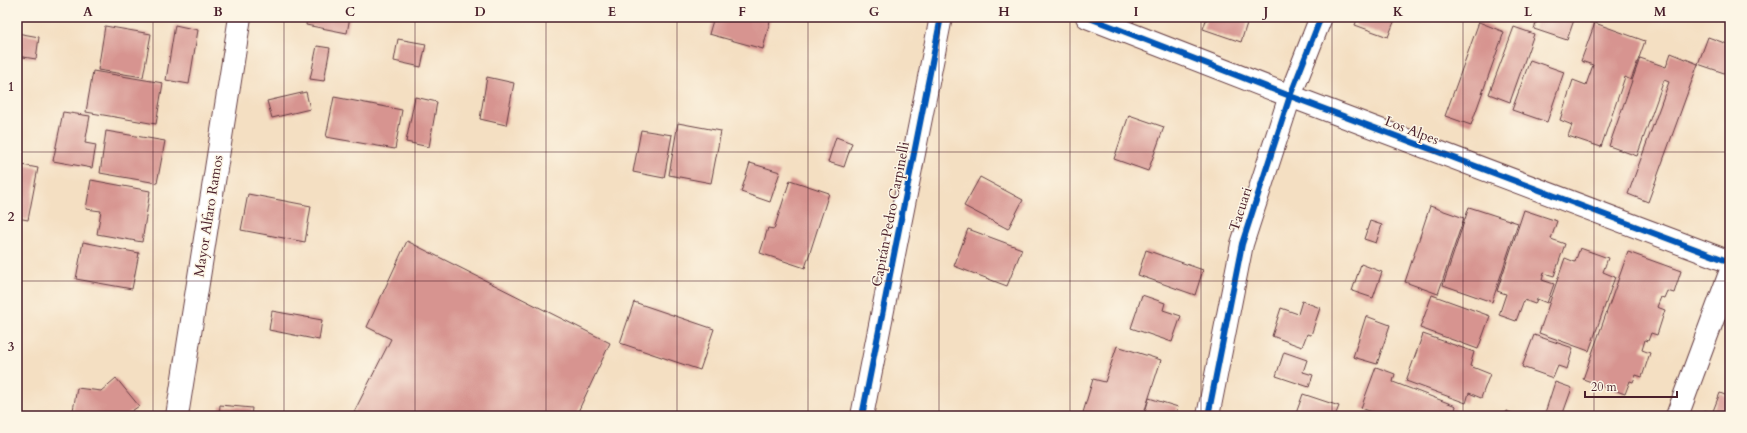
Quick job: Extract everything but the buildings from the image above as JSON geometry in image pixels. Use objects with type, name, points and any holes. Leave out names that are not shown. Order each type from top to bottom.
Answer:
[{"type":"street","name":"Mayor Alfaro Ramos","points":[[177,416],[240,17]]},
{"type":"street","name":"Capitán Pedro Carpinelli","points":[[862,416],[941,17]]},
{"type":"street","name":"Los Alpes","points":[[1087,17],[1290,96],[1730,262]]},
{"type":"street","name":"Tacuari","points":[[1208,416],[1242,244],[1290,96],[1321,17]]},
{"type":"street","points":[[1677,416],[1730,273]]},
{"type":"cycle path","points":[[862,416],[941,17]]},
{"type":"cycle path","points":[[1087,17],[1290,96],[1730,262]]},
{"type":"cycle path","points":[[1208,416],[1242,244],[1290,96],[1321,17]]}]
